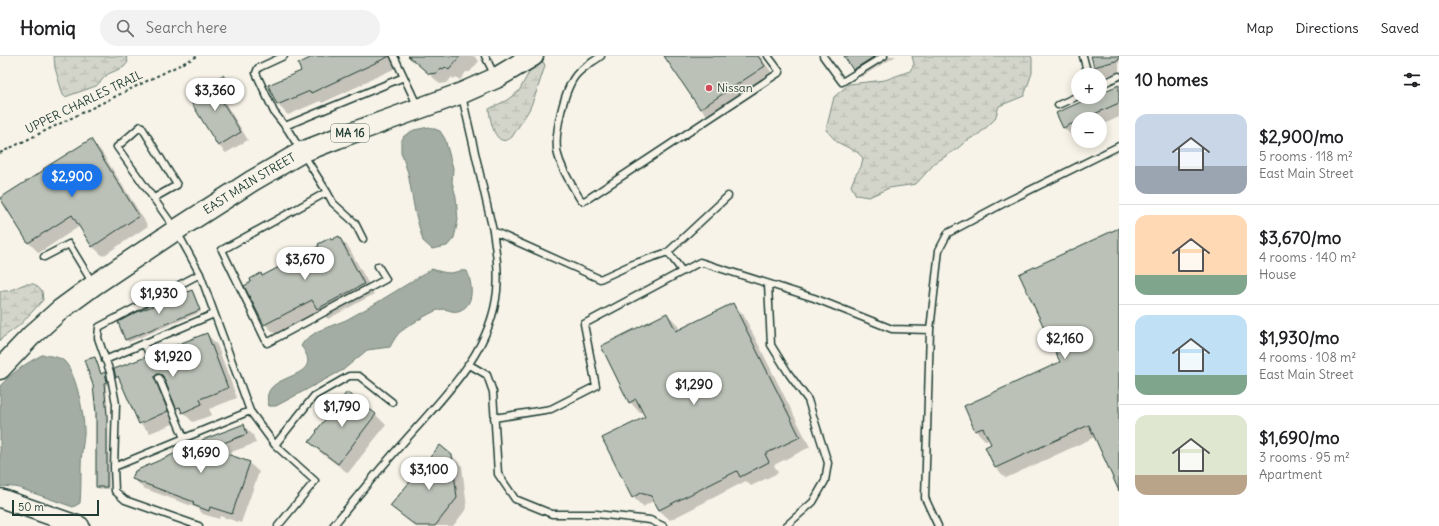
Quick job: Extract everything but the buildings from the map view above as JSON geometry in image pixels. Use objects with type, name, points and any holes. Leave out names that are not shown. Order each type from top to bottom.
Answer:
[{"type":"main road","name":"EAST MAIN STREET","points":[[0,369],[31,336],[60,310],[176,230],[252,181],[302,152],[462,93],[496,78],[524,58]]},
{"type":"main road","points":[[0,498],[76,525]]},
{"type":"lane","points":[[284,56],[258,68],[256,73],[274,112],[302,152],[333,203],[354,223],[363,239]]},
{"type":"lane","points":[[394,56],[418,109]]},
{"type":"lane","points":[[485,56],[496,78]]},
{"type":"lane","points":[[601,56],[583,69],[573,80],[563,107],[556,135],[561,165],[580,199],[583,201],[700,126],[780,72],[768,56]]},
{"type":"lane","points":[[823,56],[842,82],[884,56]]},
{"type":"lane","points":[[1083,56],[1086,68]]},
{"type":"lane","points":[[1107,82],[1119,76]]},
{"type":"lane","points":[[285,126],[404,77]]},
{"type":"lane","points":[[333,526],[457,380],[486,334],[496,298],[497,264],[493,231],[462,93]]},
{"type":"lane","points":[[1058,105],[1071,99]]},
{"type":"lane","points":[[154,198],[177,185],[141,126],[116,147],[176,230],[200,274],[250,411],[275,445],[315,481],[278,526]]},
{"type":"lane","points":[[938,526],[925,498],[930,330],[939,250],[948,233],[1008,201],[1119,146]]},
{"type":"lane","points":[[327,192],[222,250],[267,343],[386,279],[378,266]]},
{"type":"lane","points":[[493,231],[600,279],[632,264],[668,252],[728,196]]},
{"type":"lane","points":[[44,256],[69,244],[94,286]]},
{"type":"lane","points":[[668,252],[682,271]]},
{"type":"lane","points":[[494,418],[552,409],[596,386],[584,324],[700,262],[814,298],[892,329],[930,330]]},
{"type":"lane","points":[[198,526],[125,500],[115,491],[114,467],[116,404],[110,372],[98,338],[99,327],[200,274]]},
{"type":"lane","points":[[768,284],[770,345],[808,400],[828,463],[825,481],[812,502],[786,526]]},
{"type":"lane","points":[[106,360],[214,314]]},
{"type":"lane","points":[[144,343],[149,354]]},
{"type":"lane","points":[[468,364],[488,375],[493,392],[498,474],[516,499],[552,514],[596,514],[650,520],[663,526]]},
{"type":"lane","points":[[275,445],[314,396],[349,376],[359,376],[392,402]]},
{"type":"lane","points":[[159,378],[184,438]]},
{"type":"lane","points":[[114,467],[250,411]]},
{"type":"path","name":"UPPER CHARLES TRAIL","points":[[0,153],[198,56]]},
{"type":"green space","points":[[54,56],[126,56],[128,62],[124,67],[108,74],[96,86],[65,97],[63,95],[55,68]]},
{"type":"green space","points":[[912,56],[1031,56],[1032,73],[1024,96],[999,106],[995,119],[989,125],[979,134],[966,141],[957,149],[935,163],[916,184],[889,188],[869,197],[856,195],[851,186],[861,167],[863,158],[857,152],[837,142],[826,130],[834,97],[849,84],[885,80],[910,71],[914,64]]},
{"type":"green space","points":[[541,61],[545,66],[529,110],[512,137],[506,140],[501,140],[494,132],[489,109],[507,100],[519,91],[534,63]]},
{"type":"green space","points":[[25,284],[34,284],[42,291],[43,300],[20,325],[0,341],[0,291],[8,291]]},
{"type":"shaded area","points":[[429,127],[440,131],[445,139],[453,168],[452,182],[456,197],[458,220],[454,238],[447,246],[432,249],[423,241],[415,212],[408,173],[401,152],[401,142],[404,136],[414,130]]},
{"type":"shaded area","points":[[432,269],[448,273],[467,271],[471,294],[468,304],[464,308],[458,311],[441,309],[429,314],[401,331],[390,347],[367,350],[343,370],[276,406],[269,406],[268,395],[273,387],[281,381],[300,372],[306,366],[307,358],[301,346],[305,340],[318,331],[346,320],[373,305]]},
{"type":"shaded area","points":[[42,355],[57,357],[65,362],[77,386],[82,408],[84,435],[81,462],[80,503],[73,507],[22,489],[0,486],[0,386],[30,361]]},
{"type":"place","name":"Nissan","points":[[709,88]]}]
